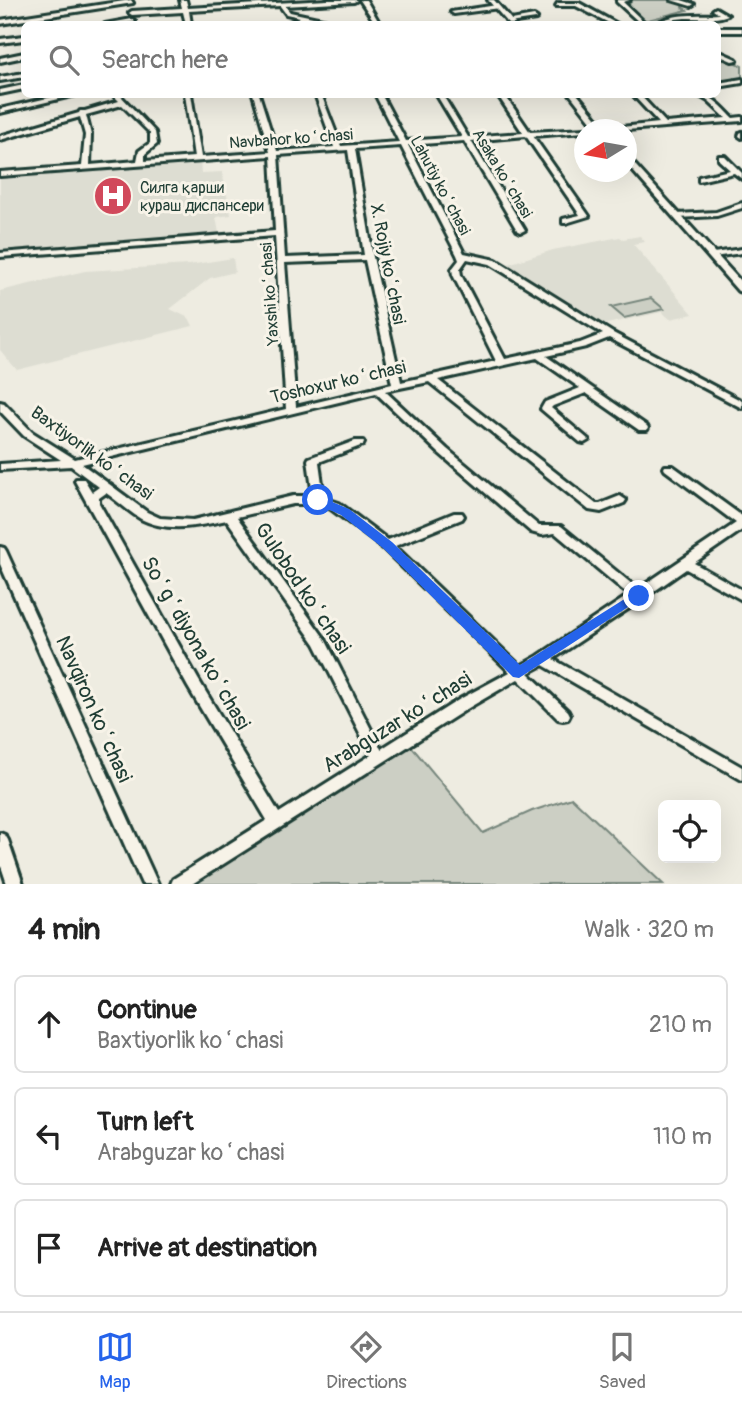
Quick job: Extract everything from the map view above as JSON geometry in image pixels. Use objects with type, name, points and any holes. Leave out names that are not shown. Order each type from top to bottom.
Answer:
[{"type":"main road","points":[[491,0],[508,21]]},
{"type":"main road","points":[[0,111],[59,98]]},
{"type":"main road","points":[[576,98],[594,119]]},
{"type":"main road","points":[[637,170],[742,289]]},
{"type":"street","points":[[183,0],[188,21]]},
{"type":"street","points":[[132,13],[354,0]]},
{"type":"street","points":[[363,0],[376,21]]},
{"type":"street","points":[[615,1],[627,0]]},
{"type":"street","points":[[674,0],[691,4]]},
{"type":"street","points":[[0,22],[131,1],[132,21]]},
{"type":"street","points":[[615,1],[640,21]]},
{"type":"street","points":[[281,4],[285,12],[326,21]]},
{"type":"street","points":[[558,5],[578,4],[609,21]]},
{"type":"street","points":[[454,12],[497,7]]},
{"type":"street","points":[[669,21],[688,16],[700,18],[725,15],[716,10]]},
{"type":"street","points":[[295,21],[307,16]]},
{"type":"street","points":[[520,21],[534,18]]},
{"type":"street","points":[[721,30],[742,30]]},
{"type":"street","points":[[731,30],[742,38]]},
{"type":"street","points":[[0,41],[21,38]]},
{"type":"street","points":[[721,54],[733,60]]},
{"type":"street","points":[[0,60],[21,56]]},
{"type":"street","points":[[0,79],[21,76]]},
{"type":"street","points":[[721,84],[742,81]]},
{"type":"street","points":[[0,92],[21,88]]},
{"type":"street","points":[[120,98],[153,133],[152,147],[142,153],[141,163]]},
{"type":"street","points":[[189,98],[198,159]]},
{"type":"street","name":"Yaxshi koʻchasi","points":[[257,98],[274,153],[291,411]]},
{"type":"street","points":[[319,98],[338,148]]},
{"type":"street","name":"Lahutiy koʻchasi","points":[[380,98],[461,255],[463,260],[456,272],[502,363]]},
{"type":"street","name":"Asaka koʻchasi","points":[[441,98],[521,230]]},
{"type":"street","points":[[503,98],[585,216],[566,221]]},
{"type":"street","points":[[639,98],[664,125]]},
{"type":"street","points":[[706,98],[731,119]]},
{"type":"street","points":[[0,138],[82,112],[124,102]]},
{"type":"street","points":[[82,112],[88,135],[86,167]]},
{"type":"street","points":[[637,127],[742,118]]},
{"type":"street","name":"Navbahor koʻchasi","points":[[0,174],[574,131]]},
{"type":"street","name":"X. Rojiy koʻchasi","points":[[351,147],[369,257],[397,386]]},
{"type":"street","points":[[722,158],[742,177]]},
{"type":"street","points":[[702,179],[734,171]]},
{"type":"street","points":[[677,216],[717,214],[742,205]]},
{"type":"street","points":[[0,255],[279,233]]},
{"type":"street","points":[[713,255],[742,251]]},
{"type":"street","points":[[461,255],[493,262],[610,335],[742,405]]},
{"type":"street","points":[[281,261],[369,257]]},
{"type":"street","name":"Toshoxur koʻchasi","points":[[0,467],[73,463],[378,390],[583,345],[610,335]]},
{"type":"street","points":[[538,355],[643,428]]},
{"type":"street","points":[[431,379],[593,507],[601,508],[620,500]]},
{"type":"street","points":[[584,440],[546,409],[549,404],[587,389]]},
{"type":"street","points":[[378,390],[443,451],[535,529],[557,529],[639,596]]},
{"type":"street","name":"Baxtiyorlik koʻchasi","points":[[0,405],[28,434],[107,486],[143,515],[158,522],[193,524],[281,502],[318,500],[345,512],[387,545],[519,673],[536,686],[563,715]]},
{"type":"street","points":[[318,500],[313,460],[359,443]]},
{"type":"street","points":[[669,468],[742,523]]},
{"type":"street","name":"Soʻgʻdiyona koʻchasi","points":[[80,481],[193,683],[276,822]]},
{"type":"street","points":[[93,503],[94,496],[107,486]]},
{"type":"street","name":"Gulobod koʻchasi","points":[[230,516],[320,642],[379,758]]},
{"type":"street","points":[[387,545],[458,516]]},
{"type":"street","name":"Arabguzar koʻchasi","points":[[179,884],[465,703],[542,659],[639,596],[742,523]]},
{"type":"street","name":"Navqiron koʻchasi","points":[[0,551],[150,884]]},
{"type":"street","points":[[685,563],[742,596]]},
{"type":"street","points":[[542,659],[742,774]]},
{"type":"street","points":[[0,840],[15,884]]},
{"type":"shaded area","points":[[630,0],[671,0],[683,4],[682,7],[687,10],[644,21],[629,6]]},
{"type":"shaded area","points":[[721,56],[742,66],[742,80],[721,84]]},
{"type":"shaded area","name":"Силга қарши кураш диспансери","points":[[200,161],[201,173],[222,172],[231,215],[216,217],[219,233],[0,251],[0,177]]},
{"type":"shaded area","points":[[640,236],[645,242],[633,244],[693,314],[670,319],[662,312],[602,325],[508,264],[553,250],[620,237],[623,239]]},
{"type":"shaded area","points":[[233,258],[235,272],[210,278],[170,309],[189,318],[193,326],[17,370],[0,350],[0,291],[85,271],[189,265]]},
{"type":"shaded area","points":[[651,298],[664,309],[624,318],[611,307]]},
{"type":"shaded area","points":[[411,746],[483,833],[532,811],[572,798],[663,884],[195,884]]},
{"type":"place","name":"Силга қарши кураш диспансери","points":[[113,196]]},
{"type":"route","points":[[318,500],[345,512],[387,545],[519,673],[639,596]]}]
